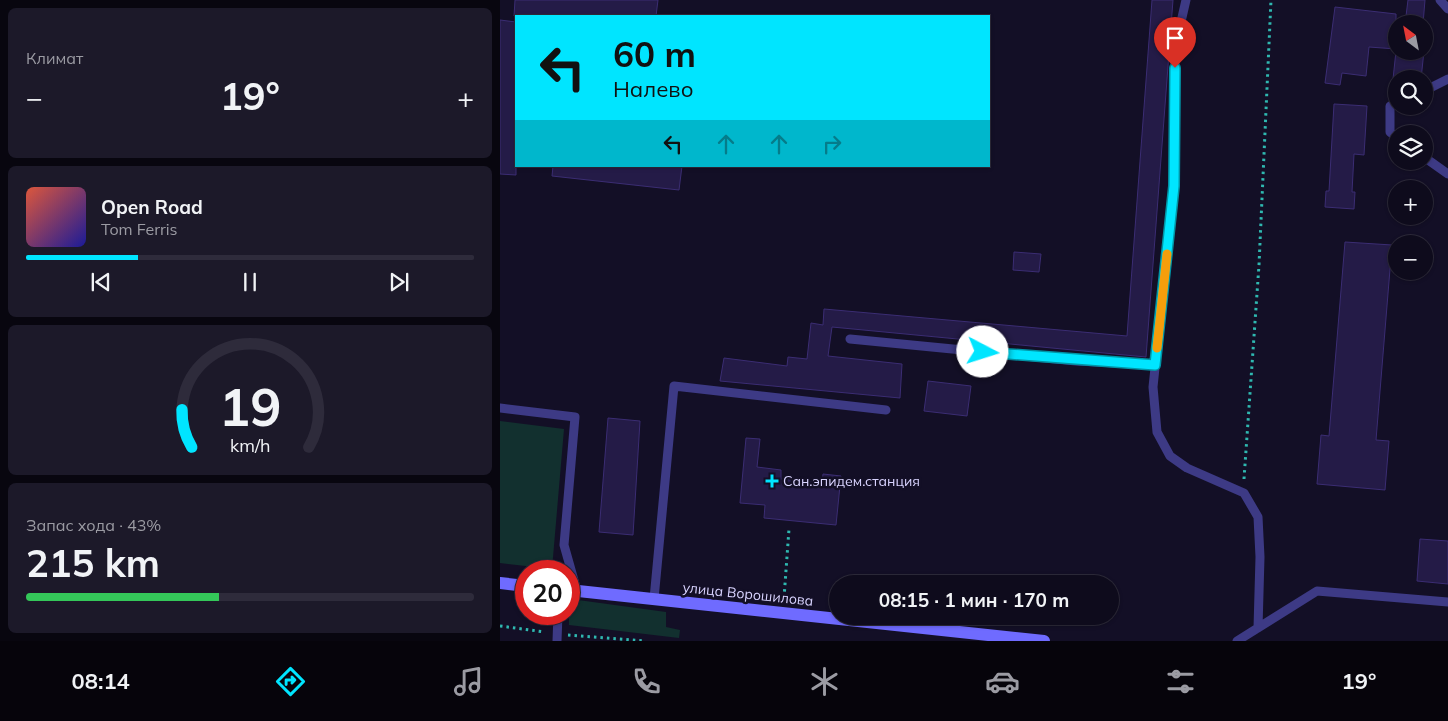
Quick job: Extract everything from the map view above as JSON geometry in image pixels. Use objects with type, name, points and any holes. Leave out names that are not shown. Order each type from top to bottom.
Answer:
[{"type":"street","points":[[500,583],[515,585]]},
{"type":"street","name":"улица Ворошилова","points":[[580,592],[1044,641]]},
{"type":"lane","points":[[1186,0],[1175,48],[1174,186],[1153,387],[1157,432],[1170,456],[1187,468],[1244,492],[1258,517],[1260,557],[1258,628]]},
{"type":"lane","points":[[1440,0],[1448,9]]},
{"type":"lane","points":[[1433,86],[1448,79]]},
{"type":"lane","points":[[1433,163],[1448,174]]},
{"type":"lane","points":[[850,340],[1076,361],[1155,365]]},
{"type":"lane","points":[[654,599],[674,386],[886,410]]},
{"type":"lane","points":[[500,408],[575,417],[564,545],[567,560]]},
{"type":"lane","points":[[1238,641],[1317,591],[1448,602]]},
{"type":"path","points":[[1244,492],[1260,255],[1271,0]]},
{"type":"path","points":[[782,613],[789,529]]},
{"type":"path","points":[[500,626],[557,637],[645,641]]},
{"type":"green space","points":[[500,421],[564,429],[553,560],[515,560],[515,565],[500,563]]},
{"type":"green space","points":[[580,600],[666,612],[666,627],[680,630],[679,638],[569,625],[580,625]]},
{"type":"building","points":[[515,0],[658,0],[656,15],[514,16]]},
{"type":"building","points":[[1152,0],[1173,0],[1146,357],[832,327],[828,356],[902,364],[900,398],[720,381],[724,358],[787,366],[788,357],[807,359],[811,323],[823,325],[824,309],[1127,336]]},
{"type":"building","points":[[1408,0],[1425,0],[1424,15],[1406,15]]},
{"type":"building","points":[[1335,7],[1396,14],[1388,15],[1388,48],[1369,47],[1366,76],[1342,73],[1340,85],[1325,83]]},
{"type":"building","points":[[500,20],[515,22],[516,175],[500,174]]},
{"type":"building","points":[[1395,60],[1423,60],[1422,70],[1394,70]]},
{"type":"building","points":[[1334,104],[1367,106],[1364,155],[1354,154],[1352,192],[1355,192],[1354,209],[1325,207],[1326,191],[1329,191]]},
{"type":"building","points":[[553,167],[682,167],[679,190],[552,176]]},
{"type":"building","points":[[1345,242],[1388,245],[1389,280],[1376,440],[1389,441],[1385,490],[1317,484],[1321,435],[1329,436]]},
{"type":"building","points":[[1014,252],[1041,254],[1039,272],[1013,270]]},
{"type":"building","points":[[928,381],[971,386],[967,416],[924,411]]},
{"type":"building","points":[[608,418],[640,421],[633,535],[599,532]]},
{"type":"building","name":"Сан.эпидем.станция","points":[[746,438],[760,439],[757,467],[781,470],[781,479],[822,483],[823,474],[841,476],[836,525],[764,518],[765,505],[740,503]]},
{"type":"building","points":[[1420,539],[1448,541],[1448,584],[1417,581]]},
{"type":"slow traffic","points":[[1157,348],[1167,254]]},
{"type":"place","name":"Сан.эпидем.станция","points":[[772,481]]},
{"type":"route","points":[[983,352],[1076,361],[1155,365],[1174,186],[1175,68]]}]
